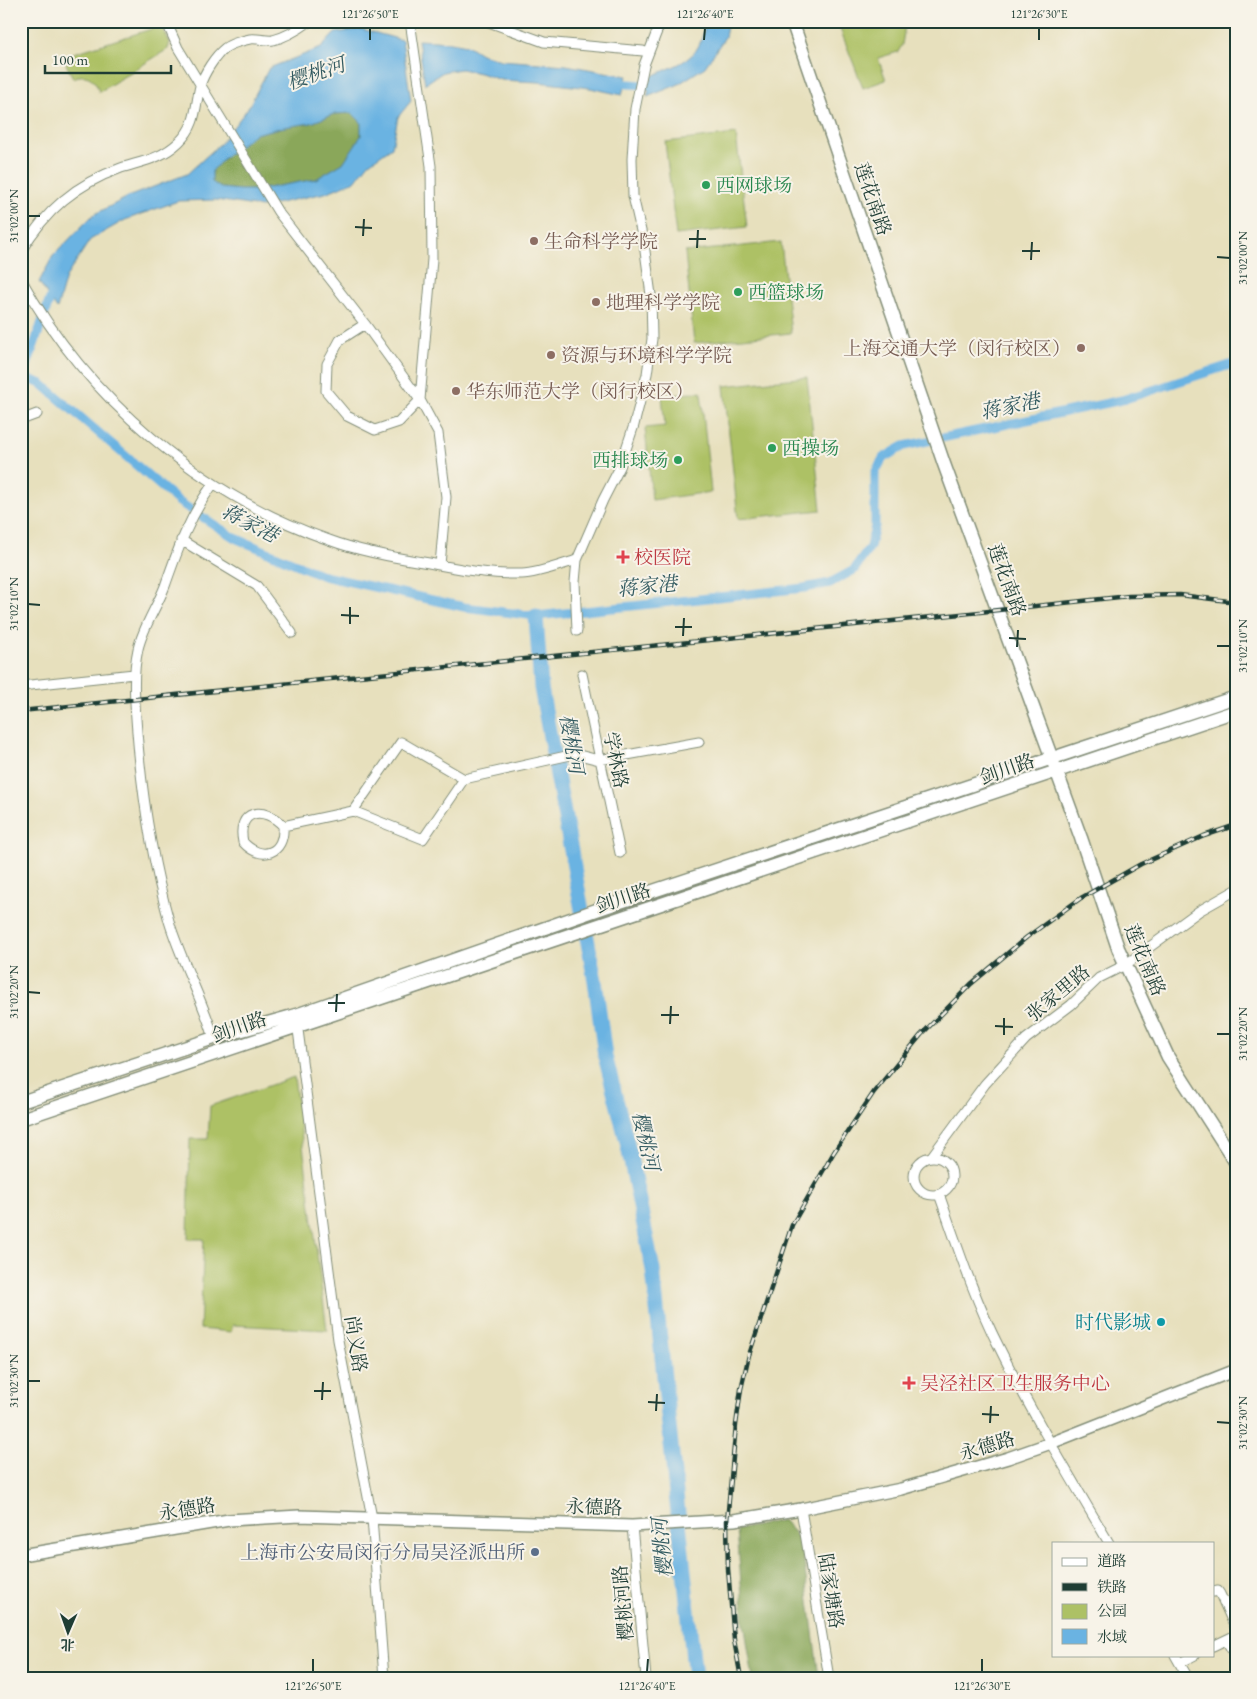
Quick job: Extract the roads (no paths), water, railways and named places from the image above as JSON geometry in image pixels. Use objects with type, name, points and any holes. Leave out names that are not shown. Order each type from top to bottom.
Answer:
[{"type":"main road","name":"莲花南路","points":[[792,21],[944,464],[1081,838],[1118,948],[1168,1056],[1236,1163]]},
{"type":"main road","name":"剑川路","points":[[21,1119],[297,1021],[567,920],[1236,697]]},
{"type":"main road","name":"剑川路","points":[[21,1102],[214,1038],[297,1021],[567,936],[1236,711]]},
{"type":"street","points":[[166,21],[177,45],[200,85],[278,212],[365,324],[420,400],[438,432],[446,497],[440,565]]},
{"type":"street","points":[[21,251],[42,220],[62,200],[88,182],[130,165],[146,162],[180,142],[194,118],[200,85],[211,65],[226,47],[249,39],[272,40],[295,32],[310,21]]},
{"type":"street","points":[[486,21],[544,42],[643,51]]},
{"type":"street","points":[[577,631],[575,589],[577,560],[602,500],[620,467],[634,425],[648,366],[652,339],[651,295],[644,244],[633,196],[632,159],[635,109],[644,64],[661,21]]},
{"type":"street","points":[[365,324],[340,340],[327,364],[326,391],[347,416],[375,430],[399,422],[420,400],[432,259],[430,166],[411,23]]},
{"type":"street","points":[[21,279],[57,335],[87,372],[126,414],[183,463],[213,484],[265,514],[330,541],[394,557],[462,569],[524,575],[577,560]]},
{"type":"street","points":[[21,420],[37,414]]},
{"type":"street","points":[[213,484],[202,499],[183,536],[161,596],[143,632],[138,648],[134,687],[141,780],[155,865],[170,923],[209,1020],[214,1038]]},
{"type":"street","points":[[183,536],[257,586],[292,633]]},
{"type":"street","points":[[21,686],[134,674]]},
{"type":"street","name":"学林路","points":[[582,674],[620,853]]},
{"type":"street","points":[[353,811],[401,742],[464,779],[575,754],[600,760],[699,742]]},
{"type":"street","points":[[283,826],[353,811],[423,839],[464,779]]},
{"type":"street","points":[[258,813],[266,813],[272,816],[283,826],[284,835],[281,842],[274,850],[265,854],[255,852],[242,842],[241,828],[243,823],[248,817],[258,813]]},
{"type":"street","name":"张家里路","points":[[932,1156],[985,1084],[1026,1040],[1071,1004],[1099,978],[1125,965],[1199,911],[1236,890]]},
{"type":"street","name":"尚义路","points":[[297,1021],[338,1340],[372,1518],[384,1678]]},
{"type":"street","points":[[932,1156],[949,1164],[953,1175],[949,1187],[939,1194],[926,1194],[920,1190],[914,1179],[916,1166],[932,1156]]},
{"type":"street","points":[[939,1194],[960,1256],[998,1346],[1108,1542]]},
{"type":"street","name":"永德路","points":[[21,1555],[229,1520],[299,1516],[632,1526],[734,1520],[901,1489],[1008,1458],[1236,1370]]},
{"type":"street","name":"陆家塘路","points":[[801,1509],[829,1678]]},
{"type":"street","name":"樱桃河路","points":[[632,1526],[646,1678]]},
{"type":"street","points":[[1214,1592],[1218,1591],[1220,1594],[1236,1629]]},
{"type":"street","points":[[1214,1646],[1236,1635]]},
{"type":"street","points":[[1226,1640],[1236,1657]]},
{"type":"street","points":[[1188,1678],[1177,1659],[1190,1656]]},
{"type":"water","points":[[705,21],[728,21],[725,37],[705,67],[677,85],[647,97],[652,76],[689,58],[695,51],[700,44]]},
{"type":"water","points":[[361,29],[402,40],[411,101],[398,117],[392,147],[369,163],[355,181],[325,193],[261,207],[216,200],[178,201],[125,220],[90,240],[66,277],[57,309],[39,282],[53,256],[93,215],[130,196],[187,174],[221,143],[248,108],[269,68],[321,48],[335,33]],"holes":[[[352,113],[361,122],[361,136],[343,163],[316,179],[257,190],[221,188],[212,182],[212,171],[225,157],[255,134],[311,123],[334,114]]]},
{"type":"water","points":[[418,40],[467,45],[481,54],[501,60],[566,65],[627,76],[622,95],[590,88],[501,80],[461,69],[443,72],[425,84]]},
{"type":"waterway","name":"樱桃河","points":[[615,83],[657,86],[661,84]]},
{"type":"waterway","name":"樱桃河","points":[[23,377],[53,290]]},
{"type":"waterway","name":"蒋家港","points":[[21,378],[23,377],[42,384],[179,502],[235,538],[324,576],[464,607],[536,616],[804,588],[830,583],[854,570],[870,547],[875,526],[875,473],[883,458],[904,446],[1122,400],[1236,363]]},
{"type":"waterway","name":"樱桃河","points":[[536,616],[541,688],[595,981],[605,1056],[627,1142],[653,1270],[695,1678]]},
{"type":"railway","points":[[21,711],[1129,596],[1180,595],[1236,602]]},
{"type":"railway","points":[[741,1678],[734,1640],[728,1569],[727,1521],[741,1389],[749,1355],[792,1225],[834,1152],[874,1092],[921,1035],[971,984],[1027,937],[1081,898],[1141,864],[1204,836],[1236,825]]},
{"type":"place","name":"西网球场","points":[[706,185]]},
{"type":"place","name":"生命科学学院","points":[[534,241]]},
{"type":"place","name":"西篮球场","points":[[738,292]]},
{"type":"place","name":"地理科学学院","points":[[596,302]]},
{"type":"place","name":"上海交通大学（闵行校区）","points":[[1081,348]]},
{"type":"place","name":"资源与环境科学学院","points":[[551,355]]},
{"type":"place","name":"华东师范大学（闵行校区）","points":[[456,391]]},
{"type":"place","name":"西操场","points":[[772,448]]},
{"type":"place","name":"西排球场","points":[[678,460]]},
{"type":"place","name":"校医院","points":[[623,557]]},
{"type":"place","name":"时代影城","points":[[1161,1322]]},
{"type":"place","name":"吴泾社区卫生服务中心","points":[[909,1383]]},
{"type":"place","name":"上海市公安局闵行分局吴泾派出所","points":[[535,1552]]}]
